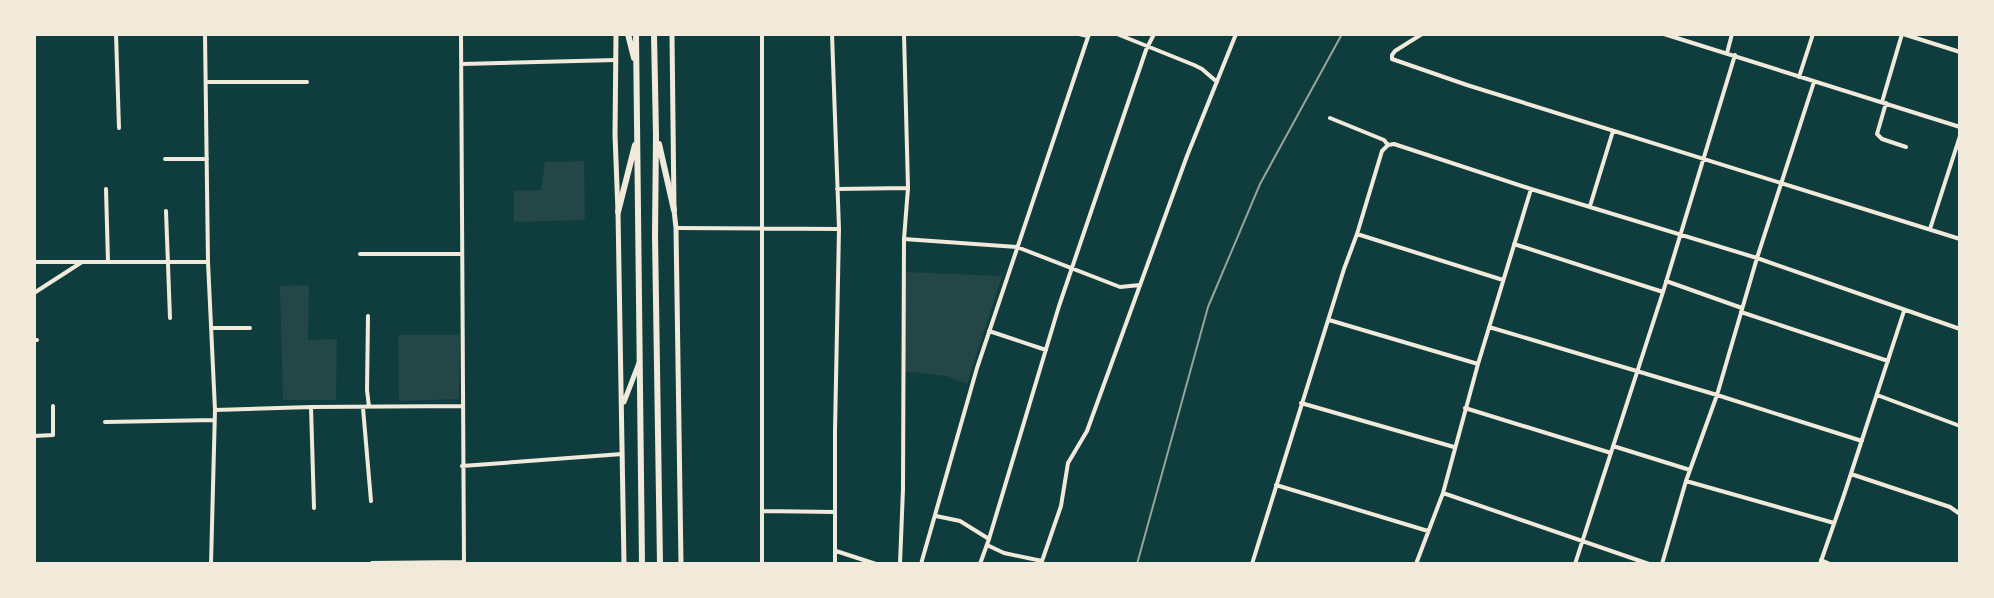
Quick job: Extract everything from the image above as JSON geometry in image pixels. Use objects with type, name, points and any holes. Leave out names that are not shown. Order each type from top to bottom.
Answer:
[{"type":"highway","points":[[628,34],[636,67]]},
{"type":"highway","points":[[636,34],[642,564]]},
{"type":"highway","points":[[656,34],[654,46],[655,235],[660,564]]},
{"type":"highway","points":[[618,212],[637,134]]},
{"type":"highway","points":[[656,135],[674,210]]},
{"type":"main road","points":[[615,34],[624,564]]},
{"type":"main road","points":[[672,34],[681,564]]},
{"type":"main road","points":[[622,406],[639,362]]},
{"type":"street","points":[[116,34],[119,128]]},
{"type":"street","points":[[205,34],[208,262],[215,410],[210,564]]},
{"type":"street","points":[[372,563],[464,563],[461,34]]},
{"type":"street","points":[[762,34],[764,228],[762,564]]},
{"type":"street","points":[[832,34],[839,229],[835,410],[835,564]]},
{"type":"street","points":[[900,564],[903,489],[904,239],[908,188],[904,34]]},
{"type":"street","points":[[921,564],[989,331],[1088,35],[1079,34]]},
{"type":"street","points":[[1116,34],[1202,69],[1217,82]]},
{"type":"street","points":[[980,564],[1071,268],[1147,47],[1154,34]]},
{"type":"street","points":[[987,545],[1041,562],[1061,506],[1068,464],[1087,431],[1187,156],[1236,34]]},
{"type":"street","points":[[1422,34],[1395,51],[1392,59],[1467,85],[1959,238]]},
{"type":"street","points":[[1664,34],[1959,127]]},
{"type":"street","points":[[1727,53],[1732,34]]},
{"type":"street","points":[[1799,77],[1813,34]]},
{"type":"street","points":[[1906,147],[1882,139],[1877,134],[1903,34],[1959,52]]},
{"type":"street","points":[[1575,564],[1663,292],[1690,198],[1705,159],[1735,56]]},
{"type":"street","points":[[462,64],[616,60]]},
{"type":"street","points":[[206,82],[307,82]]},
{"type":"street","points":[[1662,564],[1686,481],[1717,395],[1757,258],[1814,82]]},
{"type":"street","points":[[1330,118],[1384,140],[1388,145]]},
{"type":"street","points":[[1590,206],[1613,131]]},
{"type":"street","points":[[1930,229],[1959,136]]},
{"type":"street","points":[[1252,564],[1382,151],[1388,145],[1394,144],[1531,189],[1681,233],[1959,329]]},
{"type":"street","points":[[165,159],[207,159]]},
{"type":"street","points":[[837,189],[908,188]]},
{"type":"street","points":[[106,189],[108,262]]},
{"type":"street","points":[[1416,564],[1443,493],[1465,408],[1531,189]]},
{"type":"street","points":[[166,211],[170,318]]},
{"type":"street","points":[[676,228],[839,229]]},
{"type":"street","points":[[1357,234],[1503,280]]},
{"type":"street","points":[[904,239],[1017,247],[1120,287],[1140,285]]},
{"type":"street","points":[[1514,244],[1663,292]]},
{"type":"street","points":[[360,254],[462,254]]},
{"type":"street","points":[[34,262],[208,262]]},
{"type":"street","points":[[34,293],[82,262]]},
{"type":"street","points":[[1666,281],[1888,361]]},
{"type":"street","points":[[1830,564],[1820,562],[1904,311]]},
{"type":"street","points":[[368,316],[367,390],[369,407]]},
{"type":"street","points":[[1329,320],[1478,364]]},
{"type":"street","points":[[1489,327],[1862,441]]},
{"type":"street","points":[[211,328],[250,328]]},
{"type":"street","points":[[989,331],[1046,350]]},
{"type":"street","points":[[1877,396],[1959,426]]},
{"type":"street","points":[[1301,403],[1454,447]]},
{"type":"street","points":[[34,436],[53,435],[53,406]]},
{"type":"street","points":[[215,410],[463,406]]},
{"type":"street","points":[[311,407],[314,508]]},
{"type":"street","points":[[363,408],[371,501]]},
{"type":"street","points":[[1465,408],[1611,453]]},
{"type":"street","points":[[105,422],[215,420]]},
{"type":"street","points":[[1613,446],[1690,470]]},
{"type":"street","points":[[462,466],[623,454]]},
{"type":"street","points":[[1851,474],[1950,507],[1959,514]]},
{"type":"street","points":[[1686,481],[1834,523]]},
{"type":"street","points":[[1276,485],[1428,531]]},
{"type":"street","points":[[1443,493],[1649,564]]},
{"type":"street","points":[[762,511],[835,512]]},
{"type":"street","points":[[936,516],[960,521],[989,539]]},
{"type":"street","points":[[836,551],[876,564]]},
{"type":"shaded area","points":[[584,161],[585,220],[514,222],[514,191],[541,190],[545,162]]},
{"type":"shaded area","points":[[904,272],[1002,276],[967,384],[947,376],[903,371]]},
{"type":"shaded area","points":[[309,285],[308,340],[337,339],[336,400],[283,400],[280,286]]},
{"type":"shaded area","points":[[398,335],[460,335],[459,399],[399,401]]},
{"type":"railway","points":[[1137,564],[1208,307],[1260,184],[1342,34]]}]
